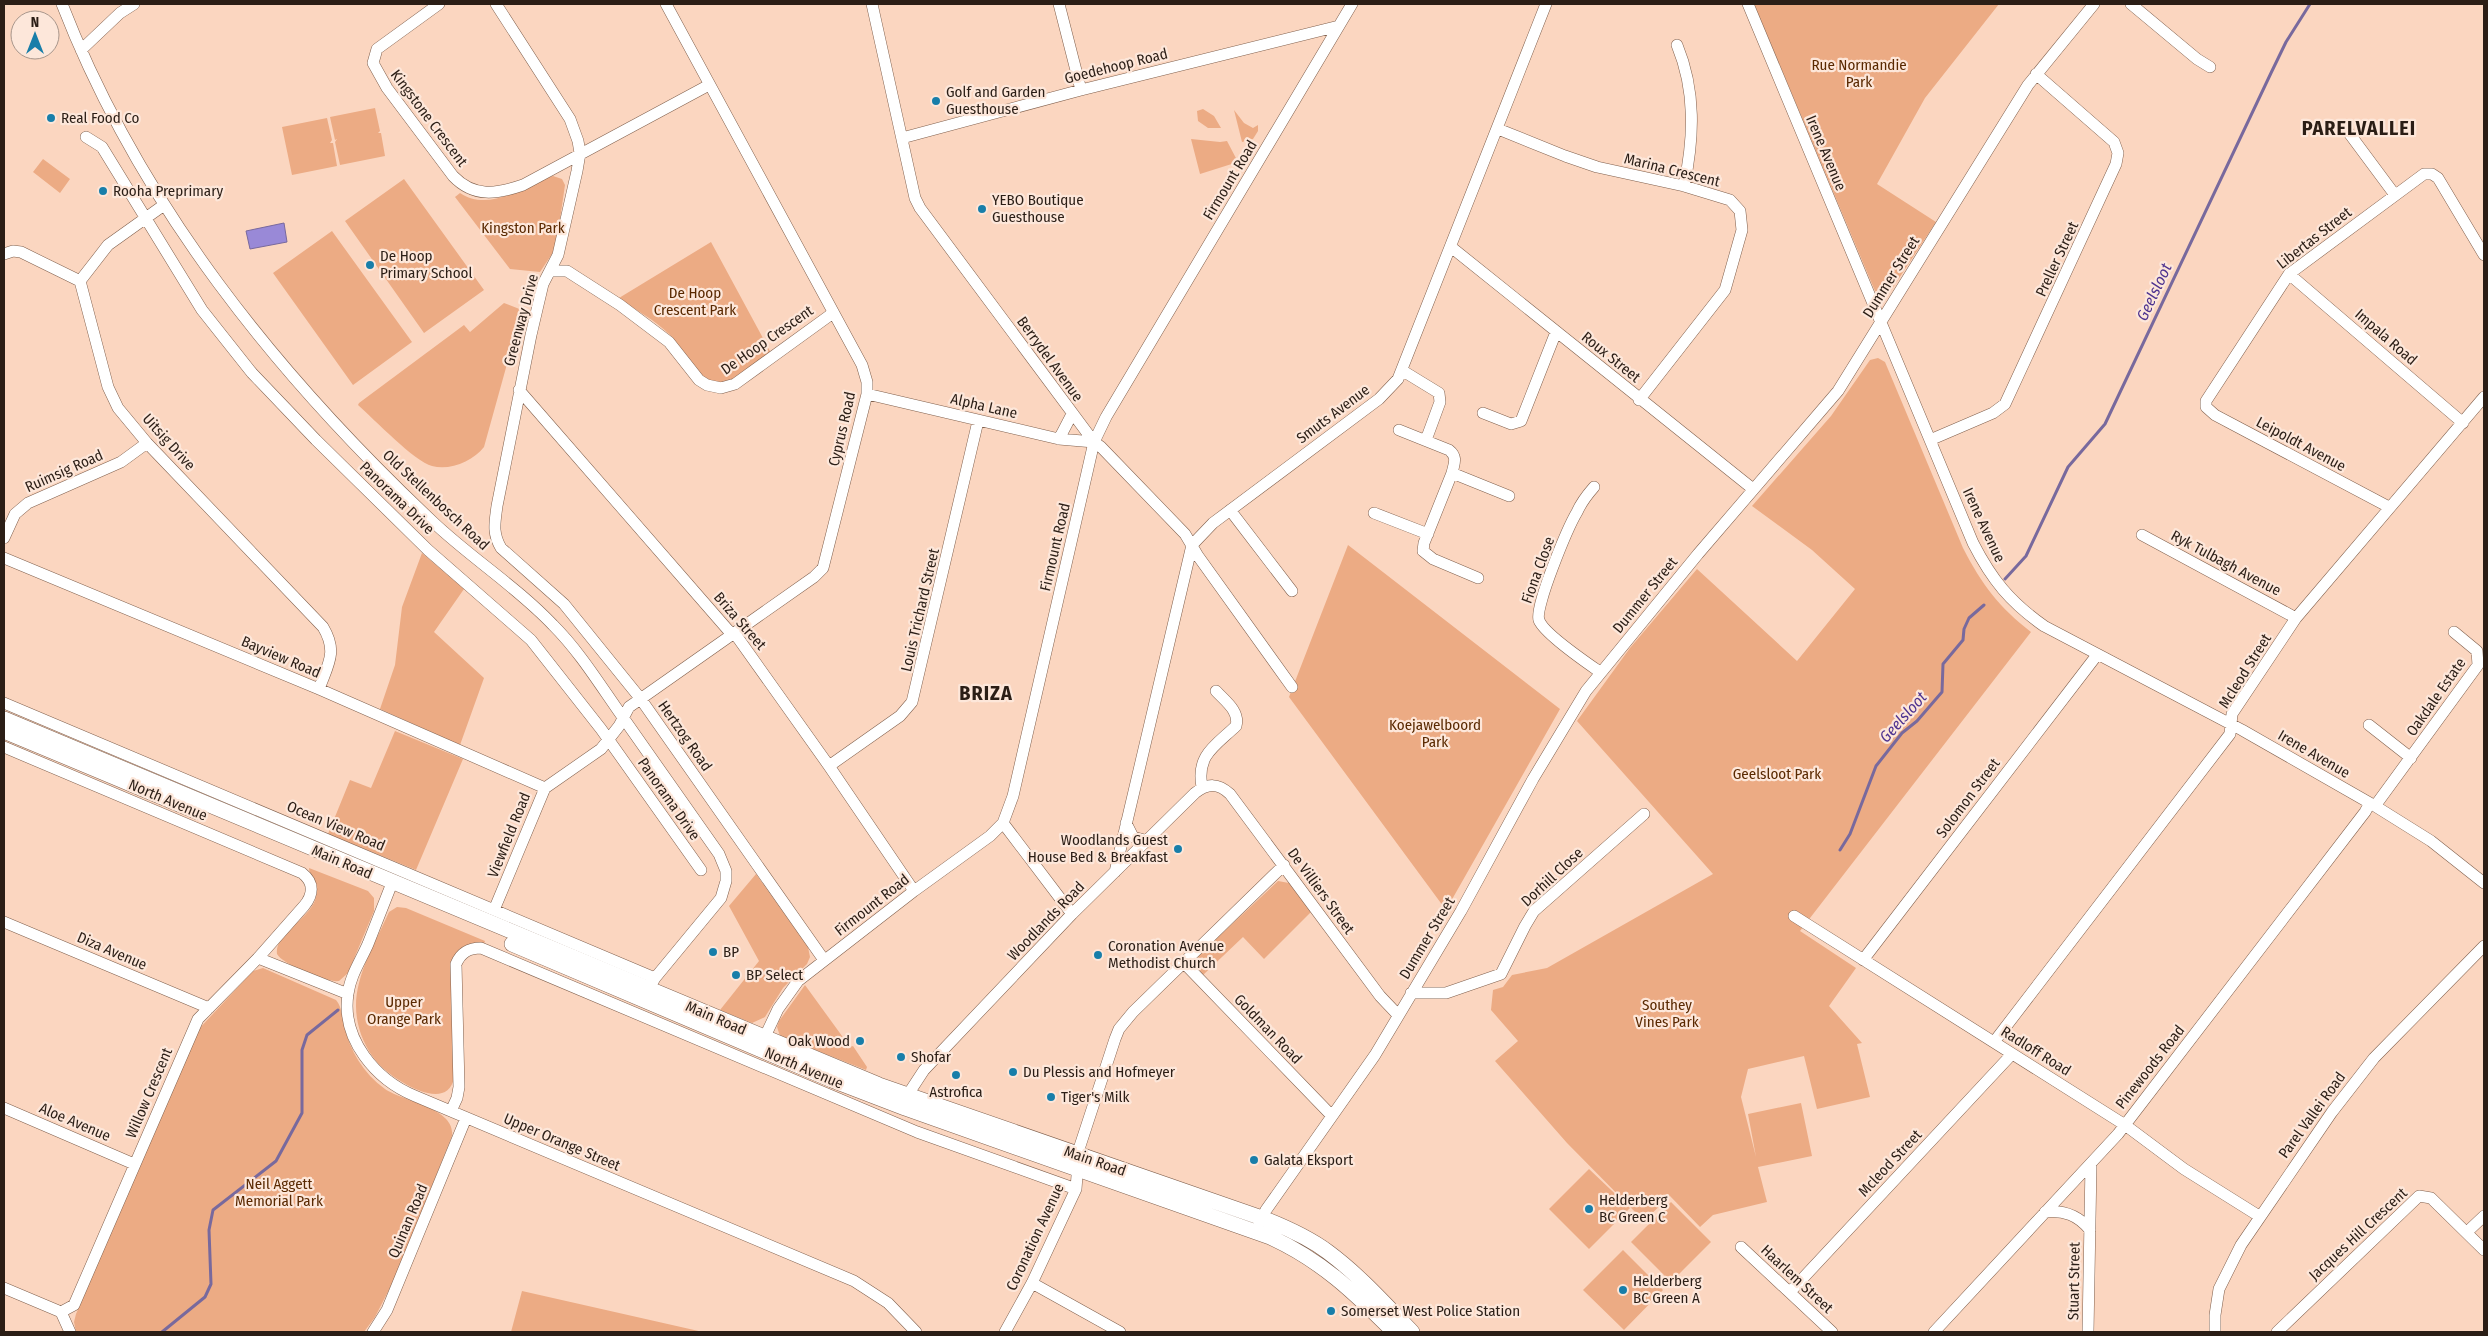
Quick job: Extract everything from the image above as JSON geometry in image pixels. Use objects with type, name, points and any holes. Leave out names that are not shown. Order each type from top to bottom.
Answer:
[{"type":"main road","name":"Main Road","points":[[4,719],[390,887]]},
{"type":"main road","name":"Main Road","points":[[4,731],[648,989],[762,1044],[905,1108],[1078,1162],[1259,1225],[1291,1230],[1327,1251],[1380,1299],[1412,1332]]},
{"type":"main road","name":"Main Road","points":[[762,1044],[907,1096],[1078,1162]]},
{"type":"main road","name":"Main Road","points":[[1259,1225],[1326,1268],[1394,1332]]},
{"type":"street","name":"Old Stellenbosch Road","points":[[62,4],[113,118],[164,205],[234,306],[291,375],[363,452],[435,524],[553,624],[579,656],[719,854],[726,871],[726,881],[720,898],[648,989]]},
{"type":"street","points":[[81,50],[120,13],[134,4]]},
{"type":"street","name":"Kingstone Crescent","points":[[439,4],[377,49],[373,63],[387,88],[460,184],[474,192],[485,193],[509,190],[523,185],[709,85]]},
{"type":"street","name":"Greenway Drive","points":[[496,4],[570,119],[577,134],[580,153],[558,255],[540,295],[519,390],[494,526],[496,539],[501,548]]},
{"type":"street","name":"Cyprus Road","points":[[623,718],[628,708],[640,698],[814,577],[823,568],[867,394],[867,382],[862,366],[666,4]]},
{"type":"street","name":"Berrydel Avenue","points":[[872,4],[915,198],[920,208],[1094,442],[1102,447],[1172,521],[1192,545],[1292,687]]},
{"type":"street","points":[[1059,4],[1081,90]]},
{"type":"street","name":"Firmount Road","points":[[762,1044],[778,1009],[798,981],[914,891],[990,836],[1003,823],[1013,796],[1094,442],[1106,417],[1352,4]]},
{"type":"street","name":"Smuts Avenue","points":[[1192,545],[1202,533],[1230,510],[1379,399],[1390,389],[1402,371],[1546,4]]},
{"type":"street","name":"Irene Avenue","points":[[1748,4],[1973,543],[1996,584],[2023,611],[2037,621],[2231,724],[2372,805],[2431,841],[2484,883]]},
{"type":"street","name":"Dummer Street","points":[[1259,1225],[1375,1054],[1412,994],[1461,911],[1568,719],[1600,672],[1753,489],[1838,391],[2036,74],[2094,4]]},
{"type":"street","points":[[2131,4],[2197,60],[2210,67]]},
{"type":"street","name":"Goedehoop Road","points":[[902,138],[1081,90],[1339,26]]},
{"type":"street","points":[[1677,45],[1686,67],[1693,129],[1691,152],[1684,186]]},
{"type":"street","name":"Preller Street","points":[[1930,440],[1993,413],[2005,404],[2116,164],[2118,153],[2114,142],[2036,74]]},
{"type":"street","name":"Marina Crescent","points":[[1498,129],[1597,167],[1684,186],[1730,200],[1740,211],[1742,220],[1739,245],[1725,290],[1639,400]]},
{"type":"street","points":[[2346,129],[2395,194]]},
{"type":"street","name":"Panorama Drive","points":[[86,137],[102,147],[202,310],[252,373],[316,440],[428,550],[522,631],[608,739],[701,870]]},
{"type":"street","name":"Libertas Street","points":[[2206,401],[2289,274],[2424,174],[2432,174],[2438,178],[2484,255]]},
{"type":"street","points":[[4,254],[21,252],[80,281],[108,245],[164,205]]},
{"type":"street","name":"Roux Street","points":[[1451,247],[1639,400],[1753,489]]},
{"type":"street","name":"De Hoop Crescent","points":[[550,271],[567,271],[620,304],[668,342],[700,380],[714,388],[729,387],[735,384],[833,313]]},
{"type":"street","name":"Impala Road","points":[[2289,274],[2462,423]]},
{"type":"street","name":"Uitsig Drive","points":[[80,281],[112,397],[147,442],[322,627],[330,640],[332,652],[319,689]]},
{"type":"street","points":[[1483,413],[1511,424],[1521,421],[1556,332]]},
{"type":"street","points":[[1402,371],[1439,393],[1440,402],[1426,440]]},
{"type":"street","name":"Briza Street","points":[[519,390],[738,638],[829,766],[914,891]]},
{"type":"street","name":"Alpha Lane","points":[[867,394],[1059,440],[1094,442]]},
{"type":"street","name":"Mcleod Street","points":[[1994,1042],[2230,734],[2232,714],[2296,618],[2484,397]]},
{"type":"street","name":"Leipoldt Avenue","points":[[2206,401],[2206,407],[2215,415],[2389,507]]},
{"type":"street","points":[[1059,440],[1072,414]]},
{"type":"street","name":"Louis Trichard Street","points":[[829,766],[900,716],[912,702],[978,421]]},
{"type":"street","points":[[1400,430],[1452,452],[1455,459],[1452,473],[1423,547],[1427,556],[1478,578]]},
{"type":"street","name":"Ruimsig Road","points":[[4,538],[15,514],[28,504],[121,462],[147,442]]},
{"type":"street","points":[[1452,473],[1509,496]]},
{"type":"street","name":"Fiona Close","points":[[1594,487],[1584,500],[1568,531],[1540,602],[1538,615],[1545,629],[1600,672]]},
{"type":"street","points":[[1230,510],[1292,590]]},
{"type":"street","points":[[1374,513],[1428,534]]},
{"type":"street","name":"Ryk Tulbagh Avenue","points":[[2142,535],[2296,618]]},
{"type":"street","points":[[1115,872],[1192,545]]},
{"type":"street","name":"Hertzog Road","points":[[501,548],[564,604],[640,698],[824,960]]},
{"type":"street","name":"Bayview Road","points":[[4,558],[319,689],[545,788]]},
{"type":"street","name":"Oakdale Estate","points":[[2372,805],[2411,758],[2478,665],[2477,652],[2454,632]]},
{"type":"street","name":"Solomon Street","points":[[1863,960],[2097,654]]},
{"type":"street","points":[[1202,787],[1200,775],[1202,761],[1236,726],[1237,721],[1235,712],[1216,691]]},
{"type":"street","name":"Ocean View Road","points":[[4,703],[494,910],[648,989]]},
{"type":"street","name":"Viewfield Road","points":[[494,910],[545,788],[601,749],[623,718]]},
{"type":"street","name":"Oakdale Estate","points":[[2369,725],[2411,758]]},
{"type":"street","name":"North Avenue","points":[[4,747],[302,873],[309,879],[312,889]]},
{"type":"street","name":"De Villiers Street","points":[[1202,787],[1219,786],[1230,794],[1380,996],[1398,1015]]},
{"type":"street","name":"Woodlands Road","points":[[907,1096],[924,1070],[1072,914],[1202,787]]},
{"type":"street","name":"Pinewoods Road","points":[[1934,1332],[2125,1125],[2372,805]]},
{"type":"street","name":"Dorhill Close","points":[[1412,994],[1446,993],[1501,974],[1534,912],[1644,814]]},
{"type":"street","points":[[1003,823],[1072,914]]},
{"type":"street","points":[[1126,823],[1133,837],[1148,841]]},
{"type":"street","name":"Coronation Avenue","points":[[1005,1332],[1032,1283],[1076,1189],[1078,1162],[1119,1029],[1125,1020],[1183,962],[1284,865]]},
{"type":"street","name":"Upper Orange Street","points":[[390,887],[348,994],[348,1010],[354,1033],[363,1054],[376,1071],[397,1088],[854,1282],[888,1303],[916,1332]]},
{"type":"street","name":"Willow Crescent","points":[[61,1312],[74,1305],[191,1031],[198,1019],[258,958],[304,906],[309,900],[312,889]]},
{"type":"street","name":"Radloff Road","points":[[1794,916],[2125,1125],[2184,1169],[2259,1216]]},
{"type":"street","name":"Diza Avenue","points":[[4,922],[209,1008]]},
{"type":"street","name":"Parel Vallei Road","points":[[2214,1332],[2216,1304],[2224,1275],[2259,1216],[2364,1069],[2484,946]]},
{"type":"street","name":"North Avenue","points":[[451,1111],[457,1098],[459,1087],[456,964],[462,954],[468,950],[481,948],[917,1132],[1076,1189]]},
{"type":"street","points":[[258,958],[348,994]]},
{"type":"street","name":"Goldman Road","points":[[1183,962],[1332,1116]]},
{"type":"street","name":"Mcleod Street","points":[[1790,1292],[2012,1054]]},
{"type":"street","name":"Aloe Avenue","points":[[4,1108],[134,1164]]},
{"type":"street","name":"Quinan Road","points":[[373,1332],[387,1310],[466,1118]]},
{"type":"street","name":"Stuart Street","points":[[2088,1332],[2091,1164]]},
{"type":"street","name":"Jacques Hill Crescent","points":[[2277,1332],[2420,1196],[2431,1198],[2484,1250]]},
{"type":"street","name":"Stuart Street","points":[[2045,1212],[2059,1211],[2071,1214],[2082,1221],[2090,1230]]},
{"type":"street","points":[[2467,1232],[2484,1216]]},
{"type":"street","name":"Haarlem Street","points":[[1741,1247],[1832,1332]]},
{"type":"street","points":[[1032,1283],[1120,1332]]},
{"type":"street","points":[[4,1288],[61,1312],[70,1332]]},
{"type":"green space","name":"Rue Normandie Park","points":[[1754,4],[1999,4],[1925,98],[1877,184],[1936,222],[1890,292],[1883,295],[1875,291]]},
{"type":"green space","points":[[375,108],[380,131],[378,133],[381,133],[385,156],[340,165],[335,142],[337,139],[335,140],[330,117]]},
{"type":"green space","points":[[1203,109],[1214,116],[1221,128],[1208,128],[1198,121],[1197,111]]},
{"type":"green space","points":[[1234,110],[1244,123],[1253,128],[1258,125],[1258,131],[1253,139],[1242,142]]},
{"type":"green space","points":[[327,118],[332,140],[330,143],[333,143],[337,166],[292,175],[282,127]]},
{"type":"green space","points":[[1191,139],[1227,141],[1238,162],[1200,174]]},
{"type":"green space","points":[[43,159],[70,179],[60,193],[33,172]]},
{"type":"green space","name":"Kingston Park","points":[[553,176],[562,179],[565,185],[557,240],[552,254],[540,272],[510,269],[455,197],[460,193],[471,198],[495,199]]},
{"type":"green space","points":[[404,179],[484,290],[424,333],[345,221]]},
{"type":"green space","points":[[332,231],[412,342],[353,385],[273,273]]},
{"type":"green space","name":"De Hoop Crescent Park","points":[[711,242],[771,353],[743,375],[725,383],[716,383],[700,373],[669,334],[619,298]]},
{"type":"green space","points":[[504,303],[522,310],[484,447],[474,457],[461,464],[439,467],[425,463],[405,449],[358,405],[464,325],[470,332]]},
{"type":"green space","points":[[1878,358],[1885,362],[1970,561],[1984,584],[2000,604],[2031,632],[1800,931],[1856,968],[1829,1006],[1862,1043],[1857,1044],[1870,1097],[1817,1109],[1804,1056],[1748,1069],[1741,1097],[1756,1157],[1748,1114],[1801,1103],[1812,1156],[1758,1167],[1767,1202],[1713,1215],[1700,1227],[1670,1196],[1644,1221],[1567,1143],[1495,1061],[1518,1041],[1491,1010],[1493,990],[1503,987],[1512,975],[1547,968],[1713,874],[1577,721],[1630,648],[1697,569],[1797,661],[1855,589],[1812,550],[1752,506],[1831,416],[1870,360]]},
{"type":"green space","name":"Koejawelboord Park","points":[[1348,545],[1560,709],[1446,910],[1289,697]]},
{"type":"green space","points":[[422,553],[464,589],[434,632],[484,678],[460,745],[380,709],[395,665],[402,607]]},
{"type":"green space","points":[[395,731],[463,759],[416,870],[328,834],[350,780],[371,788]]},
{"type":"green space","name":"Upper Orange Park","points":[[309,868],[368,891],[374,898],[374,911],[348,973],[339,981],[325,979],[305,972],[287,963],[277,954],[281,939],[308,912],[316,897],[317,892]]},
{"type":"green space","points":[[756,874],[808,947],[810,957],[807,964],[783,988],[765,1017],[752,1023],[720,1010],[759,961],[729,906]]},
{"type":"green space","points":[[1278,881],[1289,883],[1311,912],[1264,959],[1243,937],[1203,975],[1197,966],[1198,956]]},
{"type":"green space","name":"Upper Orange Park","points":[[397,907],[406,908],[485,941],[484,944],[461,949],[452,961],[454,1078],[449,1089],[441,1093],[418,1090],[405,1084],[384,1069],[368,1050],[357,1021],[357,994],[363,970],[389,912]]},
{"type":"green space","name":"Neil Aggett Memorial Park","points":[[263,968],[336,1000],[341,1009],[350,1044],[358,1061],[370,1076],[393,1094],[438,1112],[451,1126],[452,1136],[394,1280],[375,1317],[364,1332],[76,1332],[74,1322],[76,1314],[196,1032],[253,971]]},
{"type":"green space","points":[[805,985],[850,1047],[853,1046],[867,1067],[866,1070],[780,1036],[777,1027],[779,1021]]},
{"type":"green space","name":"Helderberg BC Green C","points":[[1589,1169],[1630,1208],[1589,1249],[1549,1209]]},
{"type":"green space","points":[[1671,1202],[1711,1242],[1671,1282],[1631,1242]]},
{"type":"green space","name":"Helderberg BC Green A","points":[[1623,1250],[1663,1290],[1624,1330],[1583,1290]]},
{"type":"green space","points":[[522,1291],[703,1332],[511,1332]]},
{"type":"shaded area","points":[[284,223],[287,242],[250,249],[246,231]]},
{"type":"waterway","name":"Geelsloot","points":[[2005,579],[2026,556],[2068,467],[2105,424],[2286,42],[2310,4]]},
{"type":"waterway","name":"Geelsloot","points":[[1840,850],[1850,834],[1876,766],[1902,733],[1917,721],[1942,692],[1943,664],[1963,640],[1964,629],[1969,618],[1984,605]]},
{"type":"waterway","points":[[162,1332],[205,1297],[211,1284],[209,1230],[213,1210],[276,1161],[302,1113],[302,1050],[307,1035],[338,1010]]},
{"type":"place","name":"Golf and Garden Guesthouse","points":[[936,101]]},
{"type":"place","name":"Real Food Co","points":[[51,118]]},
{"type":"place","name":"Rooha Preprimary","points":[[103,191]]},
{"type":"place","name":"YEBO Boutique Guesthouse","points":[[982,209]]},
{"type":"place","name":"De Hoop Primary School","points":[[370,265]]},
{"type":"place","name":"Woodlands Guest House Bed & Breakfast","points":[[1178,849]]},
{"type":"place","name":"BP","points":[[713,952]]},
{"type":"place","name":"Coronation Avenue Methodist Church","points":[[1098,955]]},
{"type":"place","name":"BP Select","points":[[736,975]]},
{"type":"place","name":"Oak Wood","points":[[860,1041]]},
{"type":"place","name":"Shofar","points":[[901,1057]]},
{"type":"place","name":"Du Plessis and Hofmeyer","points":[[1013,1072]]},
{"type":"place","name":"Astrofica","points":[[956,1075]]},
{"type":"place","name":"Tiger's Milk","points":[[1051,1097]]},
{"type":"place","name":"Galata Eksport","points":[[1254,1160]]},
{"type":"place","name":"Helderberg BC Green C","points":[[1589,1209]]},
{"type":"place","name":"Helderberg BC Green A","points":[[1623,1290]]},
{"type":"place","name":"Somerset West Police Station","points":[[1331,1311]]},
{"type":"district","name":"PARELVALLEI","points":[[2359,128]]},
{"type":"district","name":"BRIZA","points":[[986,693]]},
{"type":"park label","name":"Geelsloot Park","points":[[1777,774]]},
{"type":"park label","name":"Southey Vines Park","points":[[1667,1014]]}]
